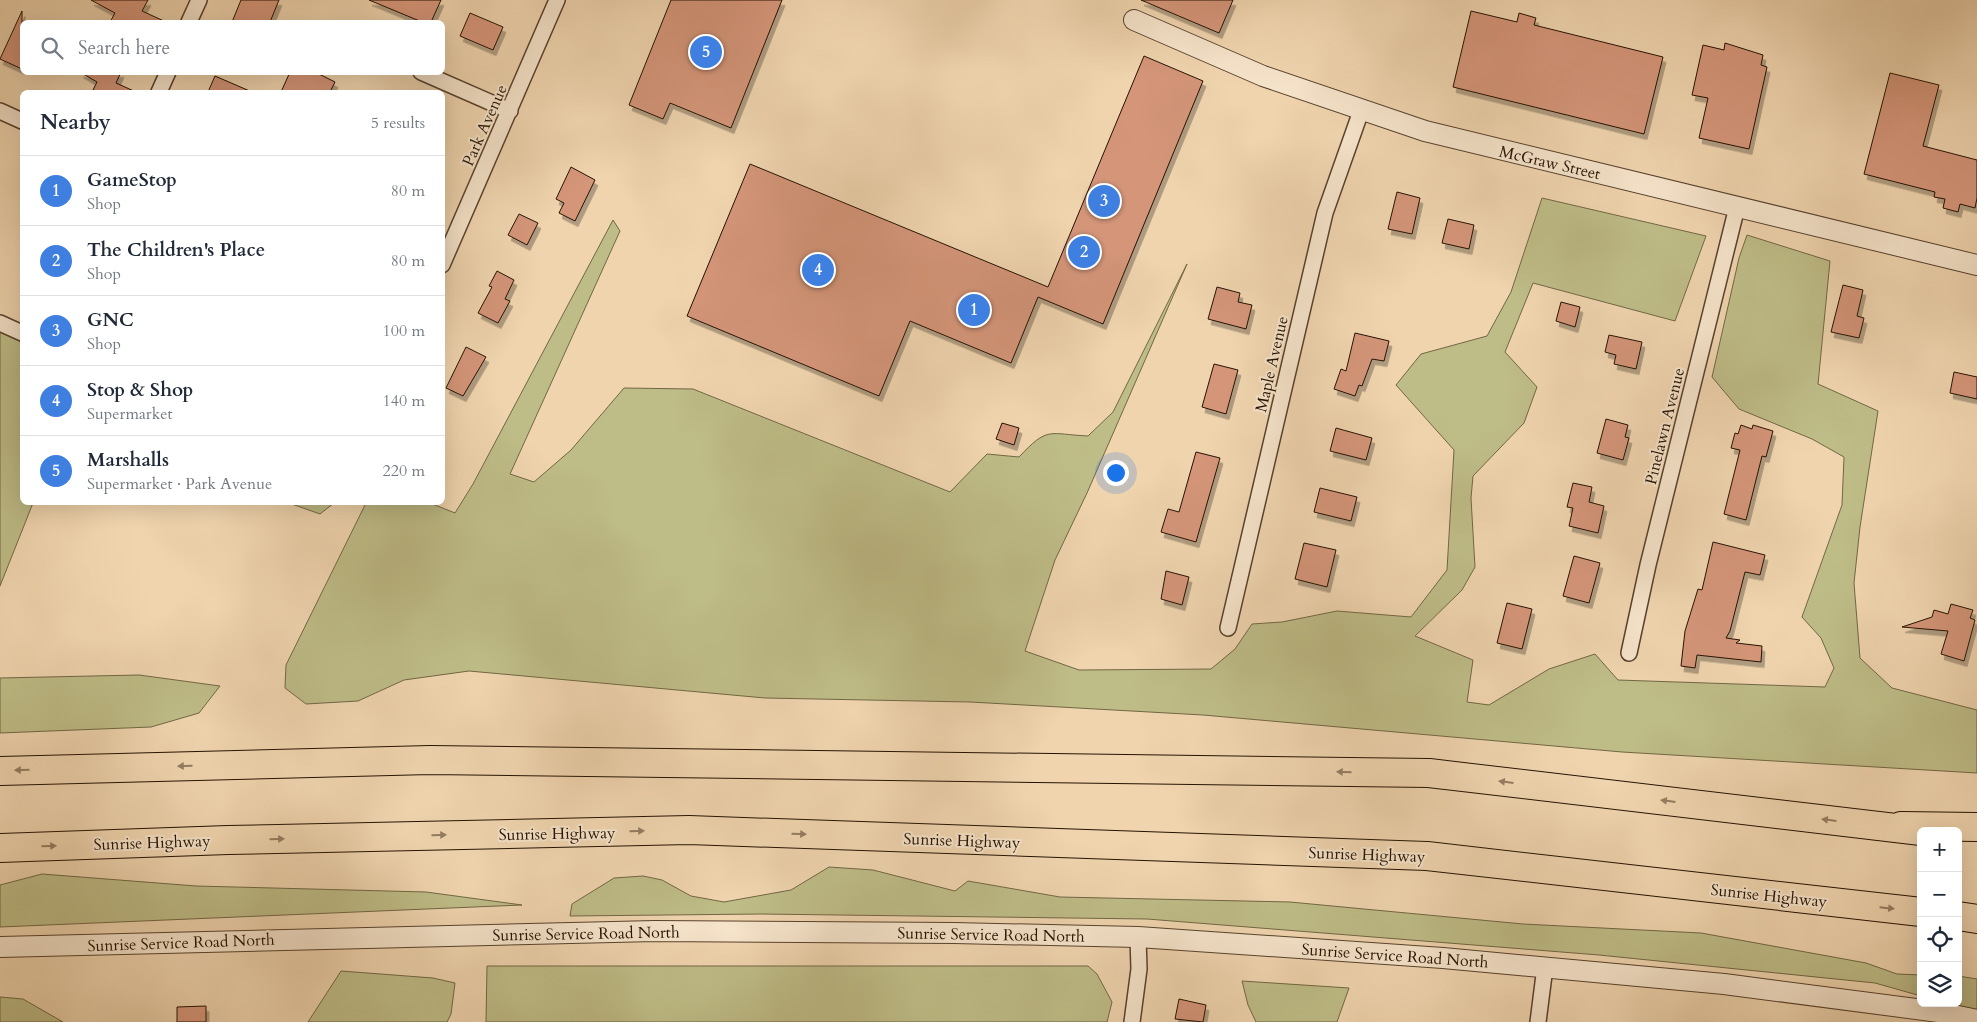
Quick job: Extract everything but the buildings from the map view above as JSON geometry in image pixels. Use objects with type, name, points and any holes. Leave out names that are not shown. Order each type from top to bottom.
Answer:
[{"type":"highway","points":[[0,771],[430,760],[1429,773],[1917,831]]},
{"type":"highway","points":[[1877,826],[1977,827]]},
{"type":"highway","name":"Sunrise Highway","points":[[0,848],[228,840],[718,831],[1427,856],[1917,912]]},
{"type":"highway","points":[[1962,836],[1977,838]]},
{"type":"highway","points":[[1962,917],[1977,919]]},
{"type":"street","points":[[191,20],[199,0]]},
{"type":"street","name":"Park Avenue","points":[[445,257],[557,0]]},
{"type":"street","name":"McGraw Street","points":[[1134,20],[1263,76],[1361,111],[1454,139],[1977,265]]},
{"type":"street","points":[[160,90],[167,75]]},
{"type":"street","points":[[428,75],[510,111]]},
{"type":"street","points":[[0,111],[20,119]]},
{"type":"street","name":"Maple Avenue","points":[[1228,628],[1325,213],[1361,111]]},
{"type":"street","name":"Pinelawn Avenue","points":[[1629,654],[1648,565],[1737,207]]},
{"type":"street","points":[[0,323],[20,332]]},
{"type":"street","name":"Sunrise Service Road North","points":[[0,947],[655,931],[954,933],[1138,937],[1443,958],[1724,984],[1938,1017],[1977,1020]]},
{"type":"street","points":[[1132,1022],[1139,969],[1138,937]]},
{"type":"street","points":[[1538,1022],[1545,967]]},
{"type":"shaded area","points":[[1542,198],[1706,236],[1675,321],[1533,283],[1505,352],[1537,387],[1524,423],[1473,476],[1471,498],[1475,567],[1462,590],[1415,636],[1473,660],[1467,702],[1489,705],[1549,669],[1595,654],[1618,680],[1825,687],[1834,668],[1821,638],[1802,617],[1842,505],[1844,457],[1812,439],[1739,409],[1712,377],[1739,258],[1747,235],[1830,261],[1818,384],[1878,411],[1860,527],[1854,583],[1860,658],[1892,688],[1977,710],[1977,773],[1622,752],[1203,715],[970,702],[765,698],[469,671],[404,680],[358,701],[306,704],[285,688],[286,665],[365,505],[435,505],[455,513],[473,484],[613,220],[620,231],[510,474],[534,482],[571,450],[624,388],[693,389],[950,492],[987,454],[1019,457],[1036,440],[1049,434],[1088,436],[1113,412],[1187,264],[1087,493],[1055,560],[1025,651],[1079,670],[1211,669],[1235,649],[1252,624],[1282,622],[1337,611],[1411,617],[1447,570],[1454,450],[1396,385],[1421,354],[1487,336],[1511,292]]},
{"type":"shaded area","points":[[0,332],[20,341],[20,505],[32,505],[0,586]]},
{"type":"shaded area","points":[[295,505],[331,505],[320,514]]},
{"type":"shaded area","points":[[139,675],[220,686],[199,713],[151,727],[0,733],[0,678]]},
{"type":"shaded area","points":[[829,867],[873,870],[955,891],[968,881],[1060,897],[1290,902],[1523,924],[1701,933],[1866,963],[1897,974],[1917,975],[1917,995],[1875,983],[1599,955],[1147,919],[761,914],[570,916],[572,904],[614,878],[643,876],[662,880],[691,896],[724,902],[791,890]]},
{"type":"shaded area","points":[[42,874],[196,886],[426,892],[522,905],[0,927],[0,885]]},
{"type":"shaded area","points":[[487,966],[1088,966],[1097,974],[1112,1002],[1107,1022],[486,1022]]},
{"type":"shaded area","points":[[341,971],[433,978],[455,983],[451,1014],[447,1022],[308,1022]]},
{"type":"shaded area","points":[[1962,977],[1977,979],[1977,1011],[1962,1007]]},
{"type":"shaded area","points":[[1242,981],[1349,988],[1337,1022],[1256,1022],[1248,1005]]},
{"type":"shaded area","points":[[0,997],[23,999],[63,1022],[0,1022]]},
{"type":"place","name":"Marshalls","points":[[706,52]]},
{"type":"place","name":"GNC","points":[[1104,201]]},
{"type":"place","name":"The Children's Place","points":[[1084,252]]},
{"type":"place","name":"Stop & Shop","points":[[818,270]]},
{"type":"place","name":"GameStop","points":[[974,310]]}]
